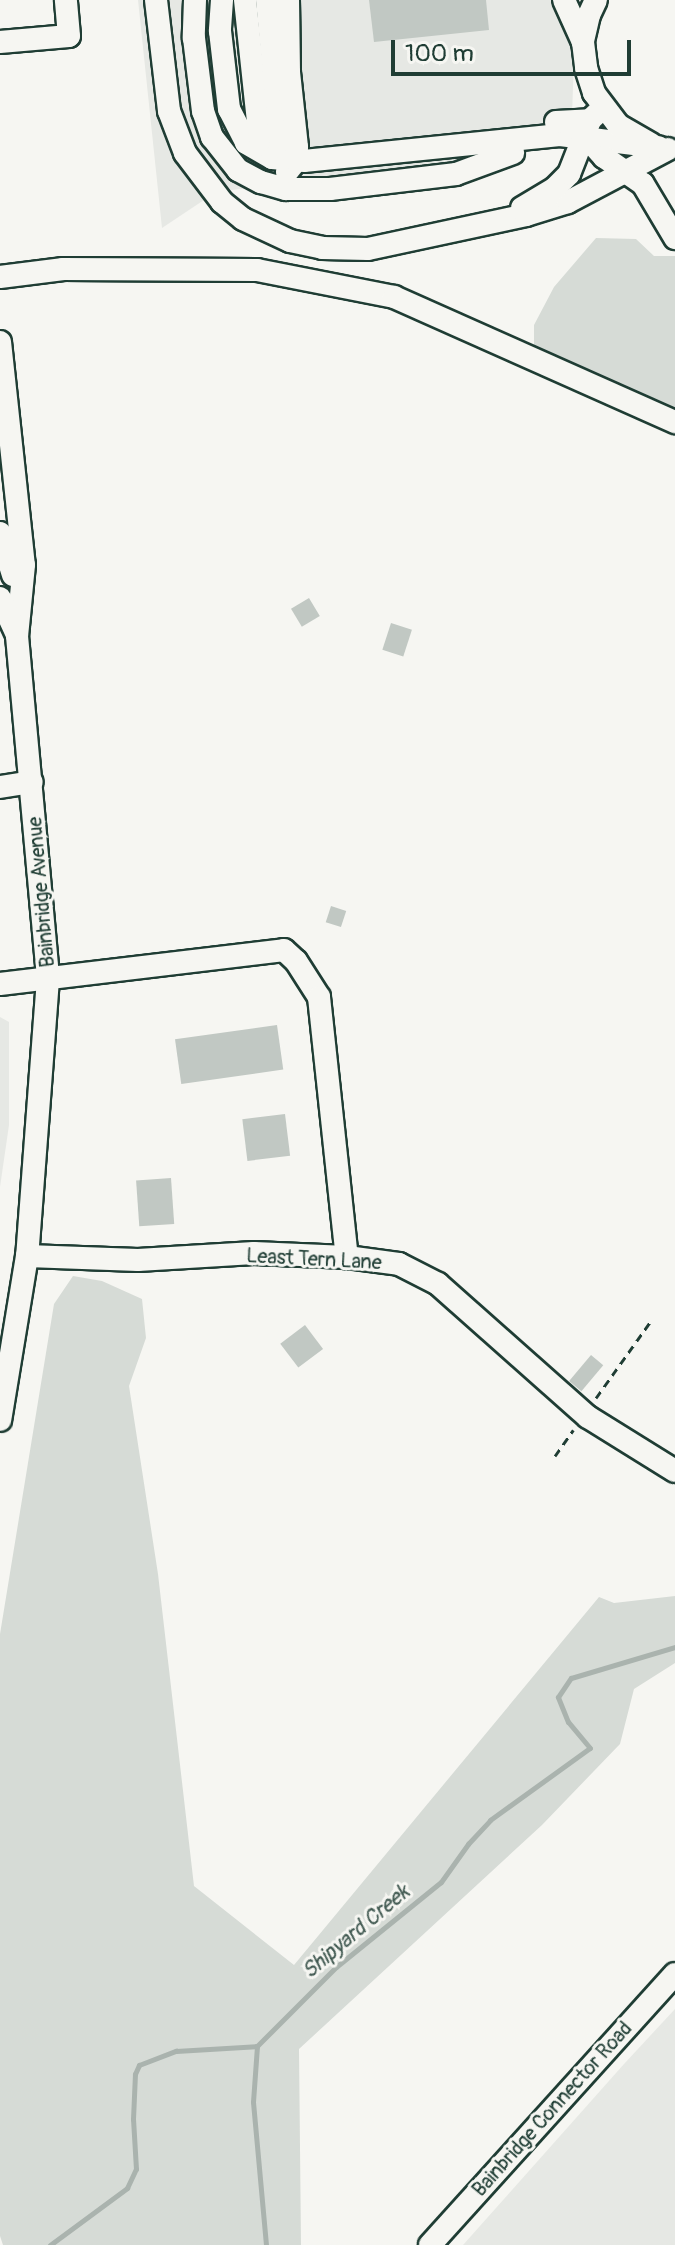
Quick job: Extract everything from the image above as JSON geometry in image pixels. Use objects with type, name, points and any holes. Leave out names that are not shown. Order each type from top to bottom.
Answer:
[{"type":"street","points":[[0,42],[69,36],[66,0]]},
{"type":"street","points":[[156,0],[165,87],[175,130],[202,178],[243,219],[290,241],[345,250],[395,244],[559,206],[667,148]]},
{"type":"street","points":[[195,0],[194,38],[203,111],[212,137],[238,170],[279,157]]},
{"type":"street","points":[[210,0],[211,58],[225,127],[235,148],[249,160],[593,127],[627,132],[667,148]]},
{"type":"street","points":[[222,0],[224,73],[234,124],[257,151],[272,158],[513,153],[593,127],[667,148]]},
{"type":"street","points":[[233,0],[233,56],[240,107],[246,123],[279,157]]},
{"type":"street","points":[[245,0],[279,157]]},
{"type":"street","points":[[256,0],[279,157]]},
{"type":"street","points":[[267,0],[279,157]]},
{"type":"street","points":[[279,157],[289,72],[288,0]]},
{"type":"street","points":[[564,0],[583,42],[593,127],[654,198],[667,230],[675,238]]},
{"type":"street","points":[[583,42],[596,0]]},
{"type":"street","points":[[491,221],[555,188],[569,174],[593,127]]},
{"type":"street","points":[[0,277],[63,269],[257,270],[394,297],[675,422]]},
{"type":"street","name":"Bainbridge Avenue","points":[[0,358],[24,565],[17,636],[48,979],[27,1256],[0,1420]]},
{"type":"street","points":[[0,533],[11,562],[17,636]]},
{"type":"street","points":[[0,598],[17,636]]},
{"type":"street","points":[[0,787],[32,782]]},
{"type":"street","points":[[0,984],[284,950],[296,961],[319,997],[347,1257]]},
{"type":"street","name":"Least Tern Lane","points":[[27,1256],[138,1260],[254,1253],[347,1257],[399,1264],[438,1284],[585,1414],[675,1471]]},
{"type":"street","name":"Bainbridge Connector Road","points":[[430,2245],[675,1974]]},
{"type":"path","points":[[555,1456],[651,1321]]},
{"type":"shaded area","points":[[138,0],[576,0],[572,116],[523,154],[216,192],[162,228]]},
{"type":"shaded area","points":[[596,238],[636,239],[654,256],[675,256],[675,410],[534,346],[534,325],[554,287]]},
{"type":"shaded area","points":[[0,1017],[9,1022],[9,1125],[0,1187]]},
{"type":"shaded area","points":[[73,1276],[102,1281],[142,1299],[146,1338],[129,1386],[158,1574],[194,1886],[294,1965],[599,1597],[614,1603],[675,1596],[675,1663],[634,1689],[620,1744],[542,1825],[299,2049],[301,2245],[3,2245],[0,2236],[0,1634],[54,1304]]},
{"type":"shaded area","points":[[675,2009],[675,2245],[463,2245],[624,2064]]},
{"type":"building","points":[[369,0],[486,0],[489,30],[374,42]]},
{"type":"building","points":[[309,598],[320,616],[302,627],[291,609]]},
{"type":"building","points":[[391,623],[412,630],[403,656],[382,650]]},
{"type":"building","points":[[331,906],[346,911],[341,927],[326,922]]},
{"type":"building","points":[[277,1025],[283,1070],[181,1084],[175,1039]]},
{"type":"building","points":[[285,1114],[290,1156],[247,1161],[242,1119]]},
{"type":"building","points":[[171,1178],[174,1224],[139,1226],[136,1180]]},
{"type":"building","points":[[305,1325],[323,1349],[298,1368],[280,1344]]},
{"type":"building","points":[[591,1355],[603,1365],[581,1391],[569,1381]]},
{"type":"waterway","name":"Shipyard Creek","points":[[50,2245],[127,2188],[136,2169],[133,2119],[135,2074],[139,2065],[176,2051],[257,2046],[336,1967],[441,1882],[490,1820],[590,1748],[568,1722],[558,1697],[571,1678],[675,1647]]},
{"type":"waterway","points":[[257,2046],[253,2102],[266,2245]]}]
